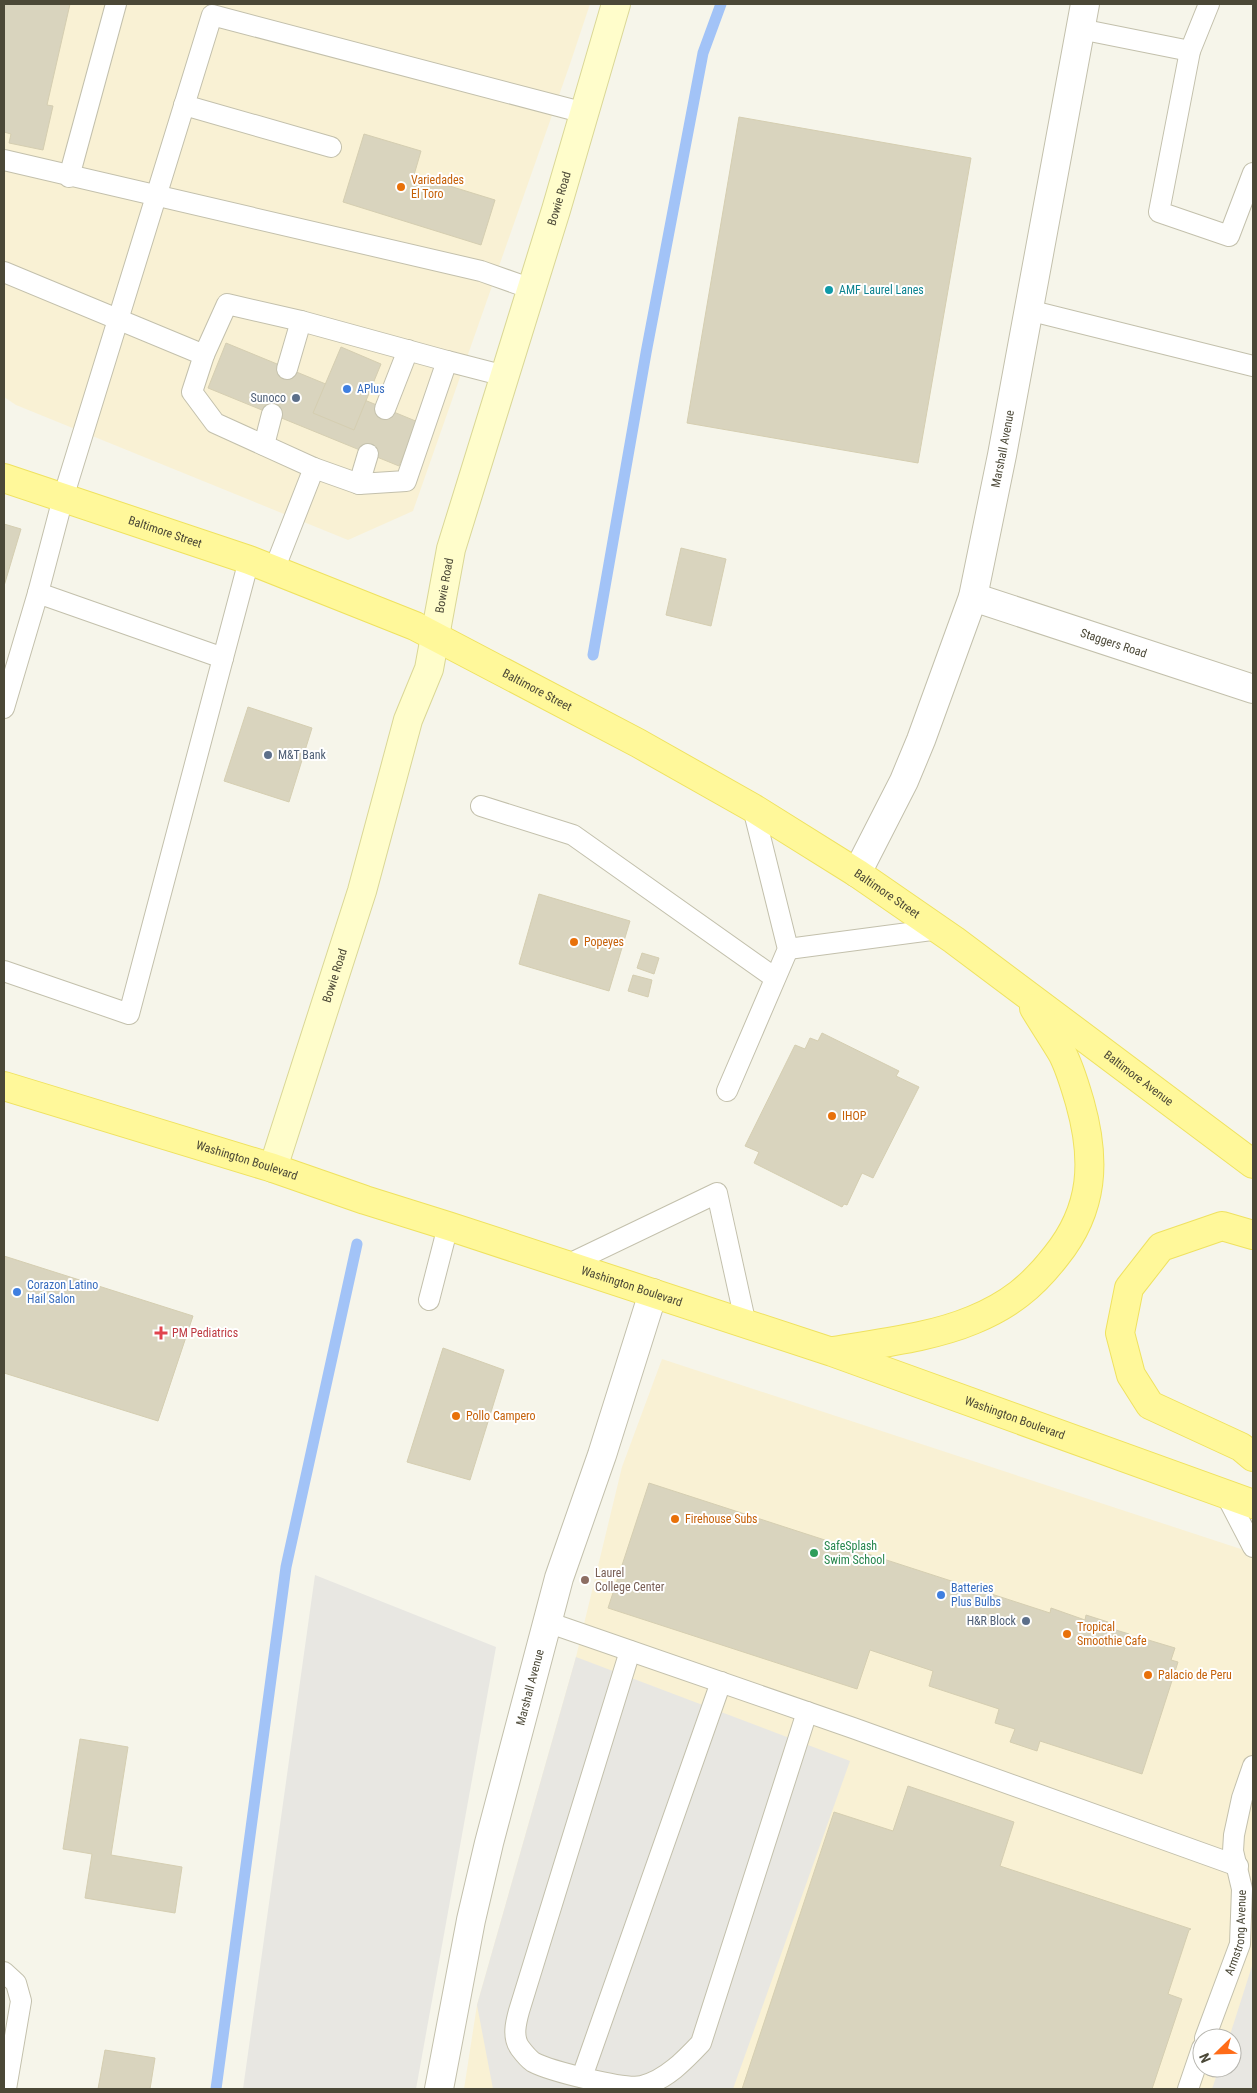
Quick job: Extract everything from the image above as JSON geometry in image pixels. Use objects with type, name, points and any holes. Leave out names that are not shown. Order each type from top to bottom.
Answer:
[{"type":"main road","name":"Baltimore Street","points":[[4,478],[249,560],[415,626],[435,636],[629,738],[753,808],[857,873],[939,930],[1025,994]]},
{"type":"main road","name":"Baltimore Avenue","points":[[1025,994],[1253,1164]]},
{"type":"main road","points":[[832,1352],[940,1331],[972,1321],[1003,1306],[1024,1292],[1040,1278],[1068,1241],[1082,1212],[1088,1188],[1091,1164],[1084,1118],[1074,1080],[1062,1054],[1025,994]]},
{"type":"main road","name":"Washington Boulevard","points":[[4,1086],[272,1168],[832,1352],[1253,1504]]},
{"type":"main road","points":[[1253,1235],[1222,1226],[1162,1247],[1129,1288],[1120,1334],[1131,1375],[1150,1405],[1241,1447],[1253,1457]]},
{"type":"street","name":"Bowie Road","points":[[272,1168],[362,891],[408,720],[429,669],[450,549],[532,289],[616,4]]},
{"type":"street","name":"Marshall Avenue","points":[[857,873],[910,764],[973,597],[1002,455],[1083,17]]},
{"type":"street","name":"Staggers Road","points":[[973,597],[1253,689]]},
{"type":"street","name":"Marshall Avenue","points":[[439,2089],[484,1862],[547,1622],[559,1578],[602,1455],[653,1293]]},
{"type":"lane","points":[[69,177],[116,4]]},
{"type":"lane","points":[[1209,4],[1190,51],[1159,212],[1229,236],[1253,173]]},
{"type":"lane","points":[[4,708],[38,593],[63,498],[212,15],[584,113]]},
{"type":"lane","points":[[1083,17],[1190,51]]},
{"type":"lane","points":[[184,105],[331,147]]},
{"type":"lane","points":[[4,160],[69,177],[481,271],[532,289]]},
{"type":"lane","points":[[4,272],[118,321],[204,355]]},
{"type":"lane","points":[[447,361],[406,481],[359,484],[314,468],[215,423],[192,392],[204,355],[227,304],[301,321],[505,376]]},
{"type":"lane","points":[[1028,310],[1253,366]]},
{"type":"lane","points":[[287,369],[301,321]]},
{"type":"lane","points":[[385,409],[408,350]]},
{"type":"lane","points":[[264,445],[272,414]]},
{"type":"lane","points":[[359,484],[368,454]]},
{"type":"lane","points":[[274,570],[314,468]]},
{"type":"lane","points":[[4,971],[129,1014],[249,560]]},
{"type":"lane","points":[[38,593],[223,658]]},
{"type":"lane","points":[[481,806],[573,835],[775,978]]},
{"type":"lane","points":[[727,1091],[788,949],[753,808]]},
{"type":"lane","points":[[788,949],[939,930]]},
{"type":"lane","points":[[567,1265],[717,1193],[746,1325]]},
{"type":"lane","points":[[430,1300],[448,1226]]},
{"type":"lane","points":[[1224,1493],[1253,1547]]},
{"type":"lane","points":[[547,1622],[807,1712],[1238,1866]]},
{"type":"lane","points":[[630,1651],[515,2028],[519,2046],[532,2061],[592,2081],[641,2086],[664,2076],[682,2063],[700,2043],[807,1712]]},
{"type":"lane","points":[[582,2077],[721,1682]]},
{"type":"lane","name":"Armstrong Avenue","points":[[1209,2028],[1240,1944],[1242,1889],[1233,1851],[1234,1835],[1242,1798],[1253,1766]]},
{"type":"lane","points":[[4,1972],[16,1983],[21,2001],[6,2089]]},
{"type":"shaded area","points":[[4,4],[590,4],[413,511],[348,540],[16,405],[4,397]]},
{"type":"shaded area","points":[[662,1359],[1253,1553],[1253,2089],[464,2089],[477,2005],[576,1657],[622,1467]]},
{"type":"shaded area","points":[[315,1575],[496,1647],[416,2089],[243,2089]]},
{"type":"shaded area","points":[[576,1657],[850,1761],[733,2089],[493,2089],[477,2005]]},
{"type":"shaded area","points":[[1253,1963],[1253,2089],[1212,2089],[1216,2078],[1242,2078],[1242,2028],[1232,2028]]},
{"type":"building","points":[[4,4],[70,4],[47,105],[53,106],[43,150],[9,143],[11,134],[4,132]]},
{"type":"building","name":"AMF Laurel Lanes","points":[[739,117],[971,158],[918,463],[687,423]]},
{"type":"building","name":"Variedades El Toro","points":[[364,134],[421,151],[414,175],[495,200],[481,245],[343,202]]},
{"type":"building","name":"Sunoco","points":[[226,343],[418,422],[399,466],[208,388]]},
{"type":"building","name":"APlus","points":[[341,347],[381,364],[354,430],[313,413]]},
{"type":"building","points":[[4,524],[21,529],[4,586]]},
{"type":"building","points":[[681,548],[726,559],[711,626],[666,615]]},
{"type":"building","name":"M&T Bank","points":[[248,707],[312,728],[289,802],[224,781]]},
{"type":"building","name":"Popeyes","points":[[539,894],[630,921],[609,991],[519,964]]},
{"type":"building","points":[[642,953],[659,958],[654,974],[637,968]]},
{"type":"building","points":[[633,975],[652,980],[648,997],[628,991]]},
{"type":"building","name":"IHOP","points":[[822,1033],[899,1071],[896,1076],[919,1087],[873,1178],[862,1173],[847,1205],[844,1204],[842,1207],[754,1163],[759,1152],[745,1146],[795,1045],[805,1049],[810,1038],[818,1041]]},
{"type":"building","points":[[4,1256],[193,1316],[158,1421],[4,1373]]},
{"type":"building","name":"Pollo Campero","points":[[443,1348],[504,1370],[470,1480],[407,1462]]},
{"type":"building","points":[[649,1483],[1050,1613],[1051,1608],[1085,1620],[1086,1615],[1108,1622],[1106,1627],[1129,1634],[1129,1637],[1145,1642],[1145,1639],[1175,1648],[1171,1660],[1178,1662],[1142,1774],[1040,1741],[1037,1751],[1010,1742],[1015,1729],[995,1723],[999,1709],[929,1686],[933,1671],[870,1650],[857,1689],[608,1608]]},
{"type":"building","points":[[80,1739],[128,1747],[111,1855],[182,1867],[175,1913],[85,1898],[92,1854],[63,1849]]},
{"type":"building","points":[[908,1786],[1014,1822],[1000,1866],[1191,1929],[1189,1930],[1168,1994],[1182,1999],[1152,2089],[742,2089],[834,1812],[893,1831]]},
{"type":"building","points":[[105,2050],[155,2058],[150,2089],[98,2089]]},
{"type":"waterway","points":[[593,655],[646,353],[703,53],[721,4]]},
{"type":"waterway","points":[[216,2089],[286,1567],[357,1244]]},
{"type":"place","name":"Variedades El Toro","points":[[401,187]]},
{"type":"place","name":"AMF Laurel Lanes","points":[[829,290]]},
{"type":"place","name":"APlus","points":[[347,389]]},
{"type":"place","name":"Sunoco","points":[[296,398]]},
{"type":"place","name":"M&T Bank","points":[[268,755]]},
{"type":"place","name":"Popeyes","points":[[574,942]]},
{"type":"place","name":"IHOP","points":[[832,1116]]},
{"type":"place","name":"Corazon Latino Hail Salon","points":[[17,1292]]},
{"type":"place","name":"PM Pediatrics","points":[[161,1333]]},
{"type":"place","name":"Pollo Campero","points":[[456,1416]]},
{"type":"place","name":"Firehouse Subs","points":[[675,1519]]},
{"type":"place","name":"SafeSplash Swim School","points":[[814,1553]]},
{"type":"place","name":"Laurel College Center","points":[[585,1580]]},
{"type":"place","name":"Batteries Plus Bulbs","points":[[941,1595]]},
{"type":"place","name":"H&R Block","points":[[1026,1621]]},
{"type":"place","name":"Tropical Smoothie Cafe","points":[[1067,1634]]},
{"type":"place","name":"Palacio de Peru","points":[[1148,1675]]}]
